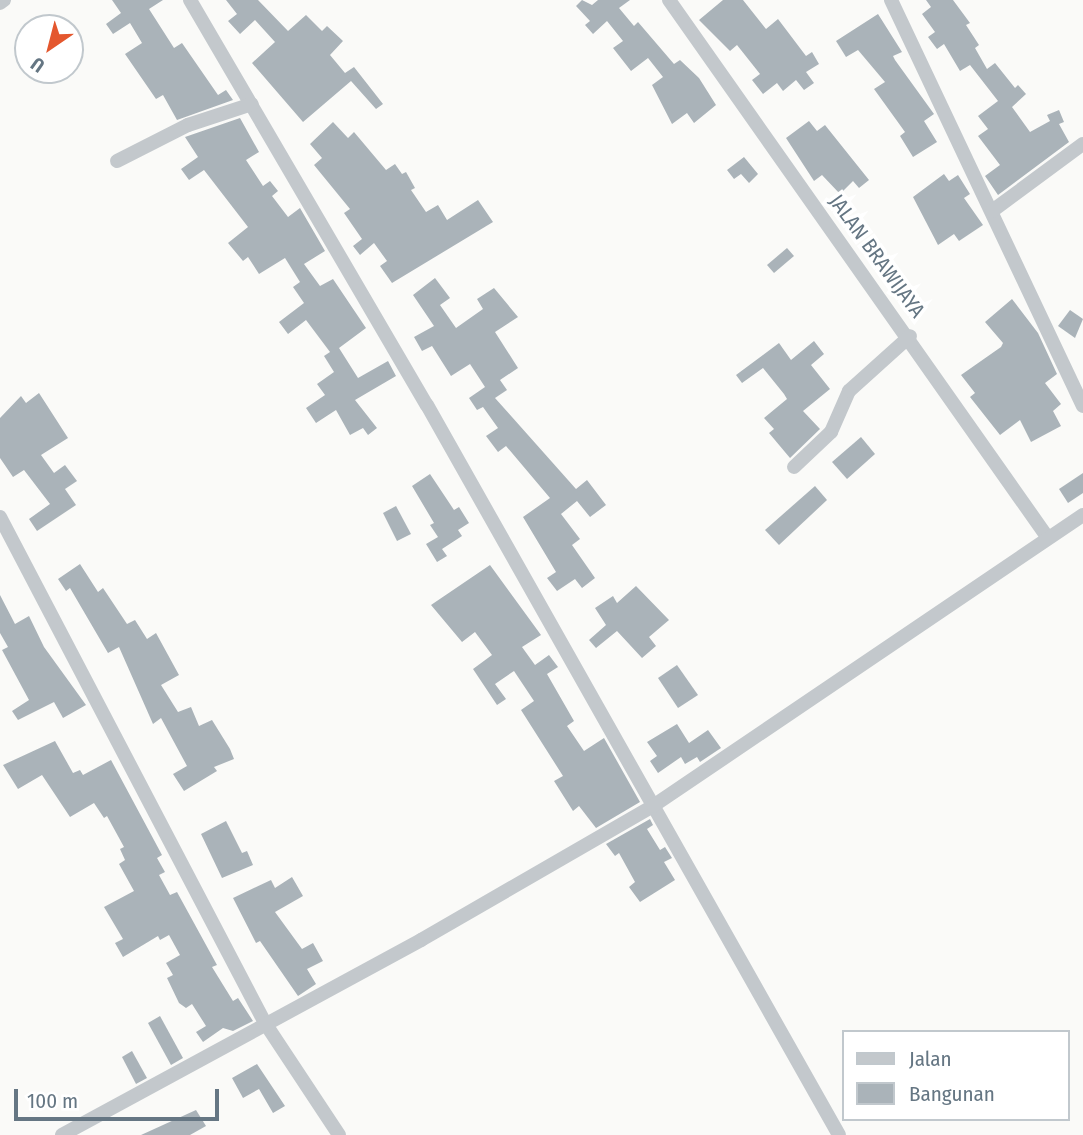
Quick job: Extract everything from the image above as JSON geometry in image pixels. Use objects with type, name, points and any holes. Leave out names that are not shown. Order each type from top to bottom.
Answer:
[{"type":"street","points":[[190,0],[252,104],[839,1135]]},
{"type":"street","name":"JALAN BRAWIJAYA","points":[[669,0],[910,336],[1048,538]]},
{"type":"street","points":[[891,0],[1083,406]]},
{"type":"street","points":[[117,161],[188,125],[252,104]]},
{"type":"street","points":[[992,211],[1083,144]]},
{"type":"street","points":[[794,467],[831,432],[849,391],[910,336]]},
{"type":"street","points":[[62,1135],[421,940],[653,806],[1083,515]]},
{"type":"street","points":[[0,516],[265,1023],[339,1135]]},
{"type":"building","points":[[112,0],[163,0],[149,9],[174,48],[182,43],[218,95],[226,90],[233,100],[177,120],[163,95],[156,99],[125,54],[142,43],[130,23],[113,34],[106,24],[121,13]]},
{"type":"building","points":[[226,0],[258,0],[288,31],[306,15],[322,31],[327,26],[343,41],[330,55],[345,73],[354,67],[383,104],[376,109],[351,81],[303,122],[252,63],[275,42],[255,20],[240,34],[228,21],[237,14]]},
{"type":"building","points":[[582,0],[592,5],[598,0],[630,0],[619,8],[634,26],[638,22],[674,64],[680,60],[699,78],[716,105],[694,123],[687,113],[672,124],[652,85],[663,77],[648,58],[631,71],[613,48],[623,41],[607,21],[593,34],[585,25],[590,21],[576,6]]},
{"type":"building","points":[[723,0],[743,0],[766,29],[778,19],[806,56],[812,52],[819,64],[806,72],[814,83],[804,90],[796,80],[783,91],[777,83],[763,94],[752,80],[760,74],[737,45],[730,51],[699,20]]},
{"type":"building","points":[[926,0],[953,0],[970,23],[966,25],[979,45],[975,48],[987,69],[995,63],[1015,88],[1018,85],[1026,94],[1012,107],[1030,132],[1050,121],[1047,115],[1059,110],[1064,122],[1059,124],[1069,142],[998,195],[985,176],[1000,165],[978,136],[988,129],[978,116],[998,101],[970,65],[960,71],[944,44],[937,49],[928,37],[935,32],[922,14],[931,7]]},
{"type":"building","points":[[878,14],[902,52],[893,56],[895,60],[934,114],[924,121],[937,142],[913,157],[900,136],[905,132],[874,89],[885,82],[858,50],[846,57],[836,41]]},
{"type":"building","points":[[240,118],[259,152],[246,160],[263,186],[270,181],[278,191],[272,196],[288,217],[300,208],[325,251],[304,264],[320,286],[333,279],[366,328],[339,348],[358,378],[388,361],[396,376],[355,400],[377,428],[368,435],[363,428],[350,435],[336,410],[316,423],[306,408],[325,395],[317,384],[334,372],[324,356],[330,352],[306,320],[288,334],[279,322],[304,303],[293,287],[300,282],[285,258],[259,274],[248,257],[243,261],[228,243],[248,227],[204,170],[189,180],[181,169],[198,157],[185,137]]},
{"type":"building","points":[[809,121],[817,131],[825,125],[869,180],[859,188],[853,181],[840,194],[822,175],[814,181],[786,138]]},
{"type":"building","points":[[333,122],[348,138],[354,132],[386,170],[395,164],[402,174],[406,172],[415,188],[411,190],[426,212],[438,205],[447,220],[478,200],[493,222],[392,283],[380,266],[387,261],[374,243],[360,255],[353,246],[362,239],[344,213],[350,209],[314,165],[322,158],[310,144]]},
{"type":"building","points":[[744,157],[758,174],[749,183],[741,174],[734,179],[727,170]]},
{"type":"building","points":[[944,174],[949,181],[958,175],[970,194],[964,198],[983,225],[959,241],[954,234],[938,245],[913,197]]},
{"type":"building","points":[[787,248],[794,256],[774,273],[767,265]]},
{"type":"building","points":[[435,278],[450,298],[440,305],[456,328],[483,309],[477,299],[494,288],[518,317],[495,332],[518,368],[500,380],[507,390],[495,398],[576,489],[587,480],[606,505],[590,517],[577,501],[561,514],[580,539],[572,545],[595,578],[582,588],[575,579],[557,591],[547,578],[556,572],[523,517],[550,498],[506,446],[498,452],[486,436],[498,428],[483,407],[477,410],[469,398],[485,387],[470,364],[451,376],[432,346],[422,351],[414,337],[434,326],[413,295]]},
{"type":"building","points":[[1012,299],[1038,333],[1057,374],[1045,383],[1061,404],[1053,411],[1061,426],[1031,442],[1020,420],[1000,435],[970,397],[975,393],[961,375],[1001,347],[1003,343],[985,322]]},
{"type":"building","points":[[1070,310],[1083,319],[1075,338],[1058,326]]},
{"type":"building","points":[[814,341],[824,354],[811,365],[830,389],[803,411],[820,429],[790,458],[769,433],[774,429],[764,418],[787,399],[784,394],[763,368],[742,383],[736,375],[779,343],[791,360]]},
{"type":"building","points":[[39,393],[68,438],[41,455],[54,473],[65,465],[77,481],[65,489],[76,505],[37,531],[29,519],[50,504],[24,470],[13,477],[0,458],[0,418],[21,396],[26,403]]},
{"type":"building","points":[[861,437],[875,454],[847,479],[832,462]]},
{"type":"building","points":[[1083,473],[1083,493],[1068,503],[1059,489]]},
{"type":"building","points":[[430,474],[454,510],[459,507],[469,523],[458,530],[462,536],[442,549],[447,556],[437,562],[426,544],[438,537],[430,525],[434,523],[412,486]]},
{"type":"building","points":[[815,486],[827,500],[779,545],[765,530]]},
{"type":"building","points":[[396,506],[411,534],[397,541],[383,513]]},
{"type":"building","points":[[80,564],[98,592],[103,588],[127,624],[135,620],[147,639],[156,633],[179,675],[161,685],[178,712],[191,707],[199,726],[212,720],[230,749],[234,759],[214,767],[217,771],[184,791],[173,774],[187,766],[161,718],[153,724],[119,647],[108,653],[70,588],[66,591],[58,579]]},
{"type":"building","points":[[490,565],[541,635],[522,647],[535,665],[549,655],[558,667],[547,674],[574,721],[567,726],[584,751],[604,738],[640,802],[596,828],[579,806],[573,811],[554,781],[563,776],[521,710],[534,701],[514,671],[495,684],[506,699],[497,705],[473,669],[492,655],[475,632],[462,642],[431,605]]},
{"type":"building","points":[[636,586],[669,620],[649,637],[656,646],[642,658],[617,631],[596,648],[589,640],[606,625],[595,608],[613,596],[617,603]]},
{"type":"building","points":[[0,595],[15,624],[29,616],[44,647],[86,705],[63,718],[54,702],[18,720],[12,711],[29,700],[2,650],[8,647],[0,633]]},
{"type":"building","points":[[677,665],[698,695],[678,708],[658,678]]},
{"type":"building","points":[[677,724],[689,743],[708,730],[721,748],[700,762],[697,757],[685,764],[681,757],[658,773],[650,761],[657,756],[647,742]]},
{"type":"building","points":[[55,741],[73,773],[80,770],[83,775],[111,760],[162,855],[157,858],[165,872],[159,875],[170,895],[177,892],[217,965],[212,967],[233,1001],[238,998],[253,1021],[233,1031],[223,1028],[203,1042],[196,1032],[206,1026],[192,1004],[186,1008],[179,1003],[167,978],[173,975],[166,963],[180,955],[169,935],[160,940],[158,936],[123,957],[115,943],[123,939],[104,907],[134,891],[119,864],[125,860],[120,849],[124,847],[107,816],[104,818],[94,803],[70,817],[42,775],[18,789],[3,765]]},
{"type":"building","points":[[650,819],[653,825],[647,829],[660,850],[665,847],[672,858],[664,862],[675,880],[640,902],[629,887],[635,882],[619,853],[615,856],[606,844]]},
{"type":"building","points":[[226,821],[242,853],[247,851],[253,865],[222,878],[201,834]]},
{"type":"building","points":[[292,877],[303,896],[275,912],[302,949],[313,943],[323,961],[307,969],[316,984],[298,996],[260,941],[256,943],[233,898],[271,880],[275,888]]},
{"type":"building","points":[[160,1016],[183,1058],[171,1065],[148,1023]]},
{"type":"building","points":[[132,1051],[147,1078],[136,1084],[122,1057]]},
{"type":"building","points":[[257,1064],[285,1106],[273,1113],[259,1089],[243,1098],[232,1078]]},
{"type":"building","points":[[196,1110],[206,1126],[190,1135],[141,1135]]}]
